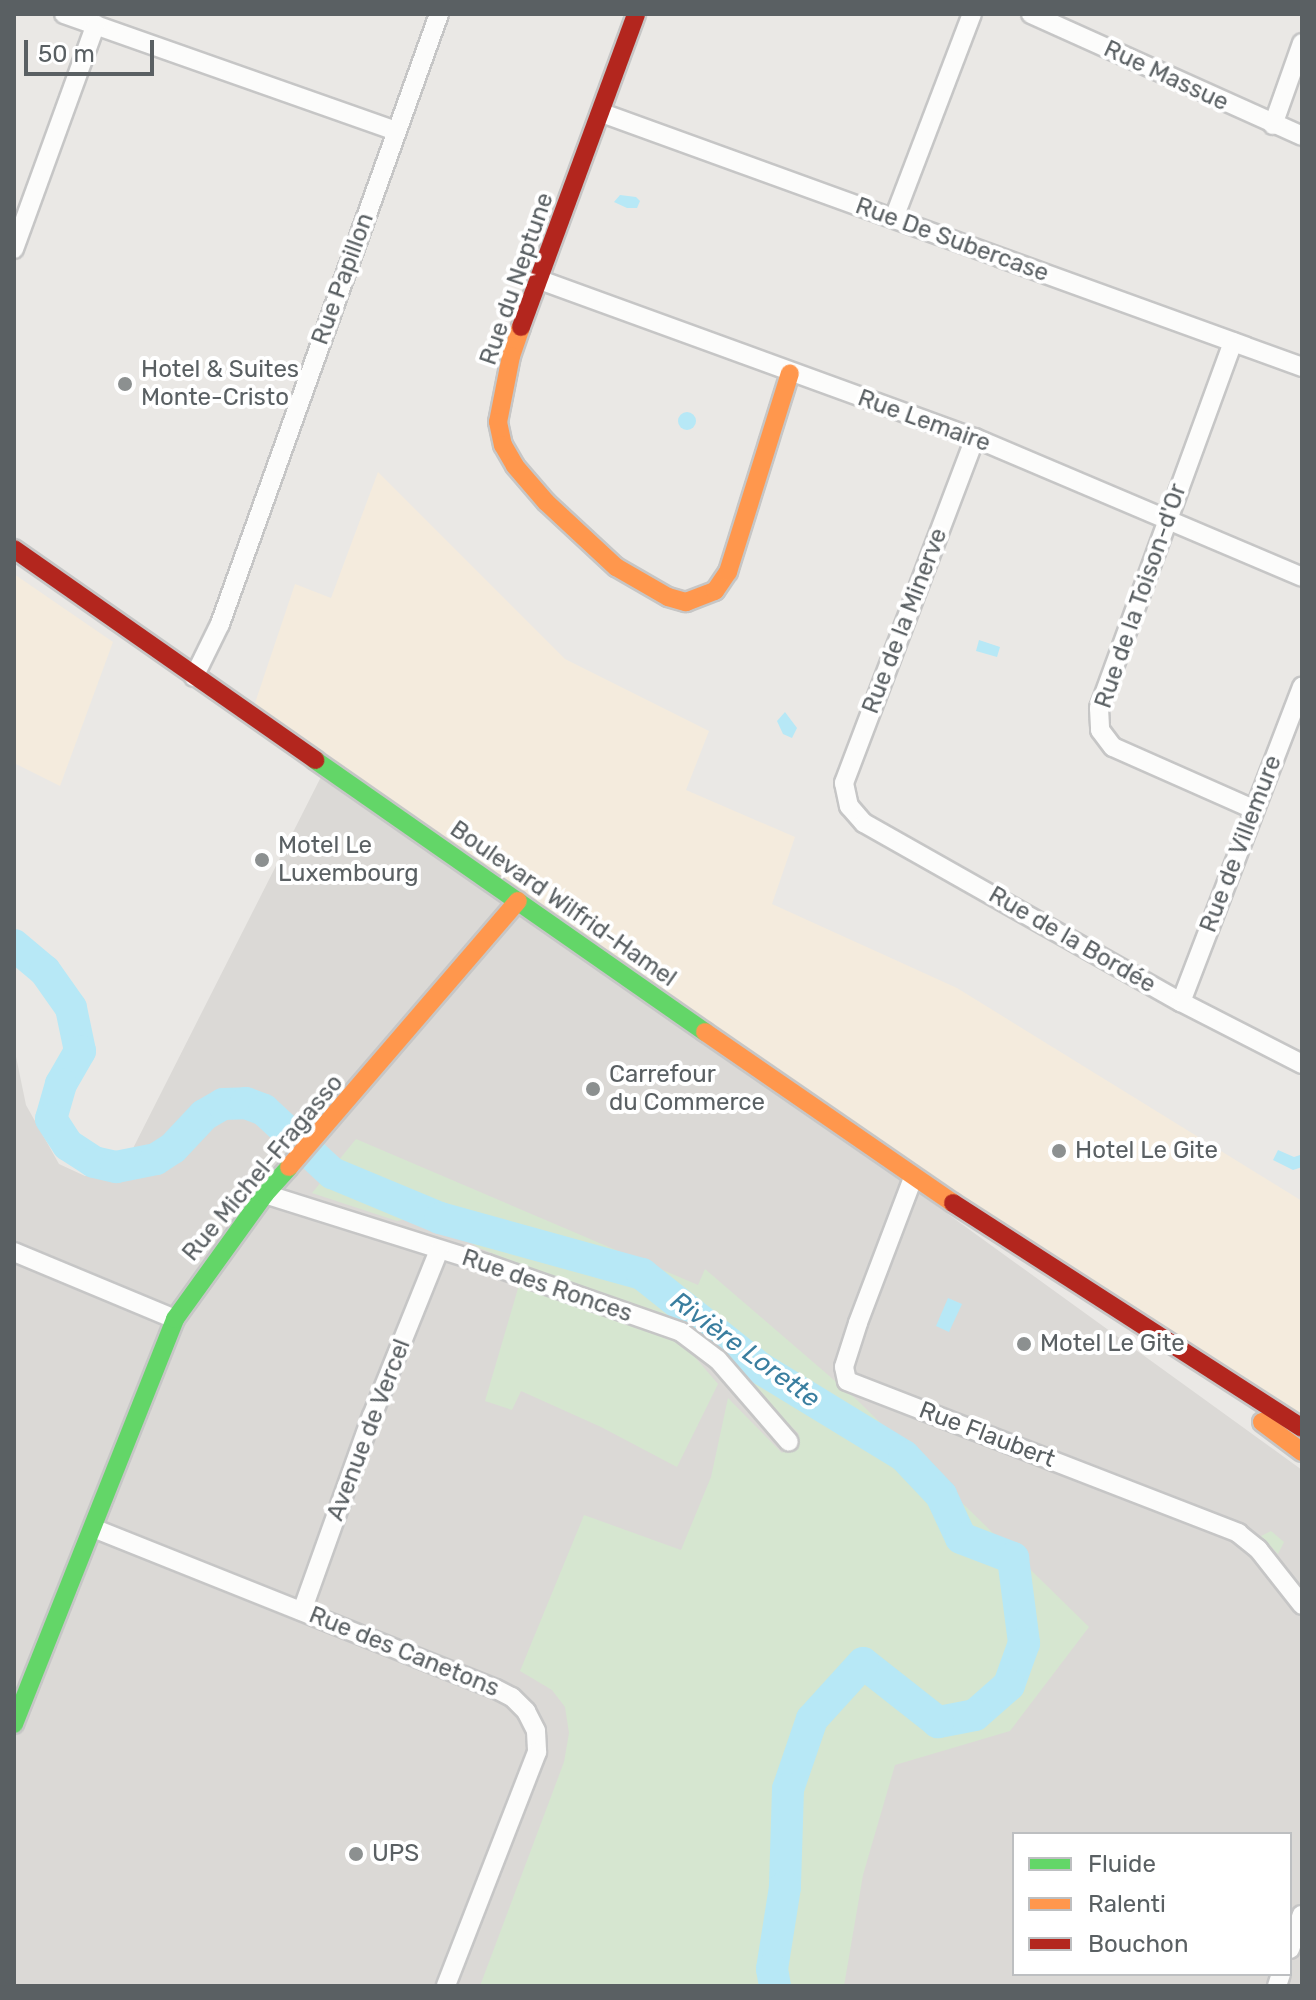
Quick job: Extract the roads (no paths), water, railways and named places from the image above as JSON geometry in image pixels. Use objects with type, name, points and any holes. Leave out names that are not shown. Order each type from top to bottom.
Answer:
[{"type":"street","points":[[64,14],[396,131]]},
{"type":"street","name":"Rue Papillon","points":[[194,677],[220,624],[439,14]]},
{"type":"street","name":"Rue du Neptune","points":[[636,14],[511,356],[498,422],[503,445],[515,466],[557,513],[616,567],[668,597],[686,602],[701,599],[715,591],[728,572],[790,373]]},
{"type":"street","points":[[894,218],[972,14]]},
{"type":"street","name":"Rue Massue","points":[[1031,14],[1302,136]]},
{"type":"street","points":[[14,249],[96,24]]},
{"type":"street","points":[[1273,125],[1302,43]]},
{"type":"street","name":"Rue De Subercase","points":[[602,113],[1302,367]]},
{"type":"street","name":"Rue Lemaire","points":[[540,280],[975,438],[1302,577]]},
{"type":"street","name":"Rue de la Toison-d'Or","points":[[1233,342],[1099,708],[1100,730],[1113,747],[1255,810]]},
{"type":"street","name":"Rue de la Minerve","points":[[849,806],[844,783],[975,438]]},
{"type":"street","name":"Boulevard Wilfrid-Hamel","points":[[14,549],[194,677],[327,765],[913,1178],[1302,1428]]},
{"type":"street","name":"Rue de Villemure","points":[[1181,1002],[1302,686]]},
{"type":"street","name":"Rue de la Bordée","points":[[849,806],[864,823],[1181,1002],[1302,1064]]},
{"type":"street","name":"Rue Michel-Fragasso","points":[[14,1724],[175,1319],[265,1194],[518,901]]},
{"type":"street","name":"Rue Flaubert","points":[[913,1178],[858,1323],[844,1367],[847,1381],[1238,1533],[1258,1549],[1302,1605]]},
{"type":"street","name":"Rue des Ronces","points":[[265,1194],[681,1332],[718,1360],[789,1442]]},
{"type":"street","name":"Avenue de Vercel","points":[[302,1611],[372,1416],[439,1250]]},
{"type":"street","points":[[14,1252],[175,1319]]},
{"type":"street","name":"Boulevard Wilfrid-Hamel","points":[[1089,1292],[1302,1452]]},
{"type":"street","name":"Rue des Canetons","points":[[93,1528],[512,1697],[526,1711],[536,1731],[537,1752],[446,1986]]},
{"type":"street","points":[[1292,1943],[1302,1915]]},
{"type":"water","points":[[620,195],[636,197],[640,201],[637,208],[627,208],[614,202]]},
{"type":"water","points":[[687,412],[696,421],[687,430],[678,421]]},
{"type":"water","points":[[979,640],[1000,647],[997,657],[976,651]]},
{"type":"water","points":[[785,712],[797,728],[792,738],[783,734],[777,721]]},
{"type":"water","points":[[1278,1150],[1294,1157],[1300,1155],[1302,1167],[1293,1170],[1273,1160]]},
{"type":"water","points":[[948,1298],[962,1304],[949,1332],[936,1326]]},
{"type":"waterway","name":"Rivière Lorette","points":[[14,945],[45,971],[71,1008],[80,1051],[61,1084],[51,1119],[68,1145],[94,1162],[116,1167],[156,1159],[173,1148],[204,1115],[223,1104],[246,1103],[264,1110],[332,1173],[440,1218],[642,1274],[760,1368],[904,1456],[941,1495],[961,1538],[1013,1558],[1024,1643],[1009,1685],[975,1715],[938,1722],[863,1663],[812,1719],[788,1789],[785,1887],[772,1969],[775,1986]]},
{"type":"place","name":"Hotel & Suites Monte-Cristo","points":[[125,384]]},
{"type":"place","name":"Motel Le Luxembourg","points":[[262,860]]},
{"type":"place","name":"Carrefour du Commerce","points":[[593,1089]]},
{"type":"place","name":"Hotel Le Gite","points":[[1059,1151]]},
{"type":"place","name":"Motel Le Gite","points":[[1024,1344]]},
{"type":"place","name":"UPS","points":[[356,1854]]}]
